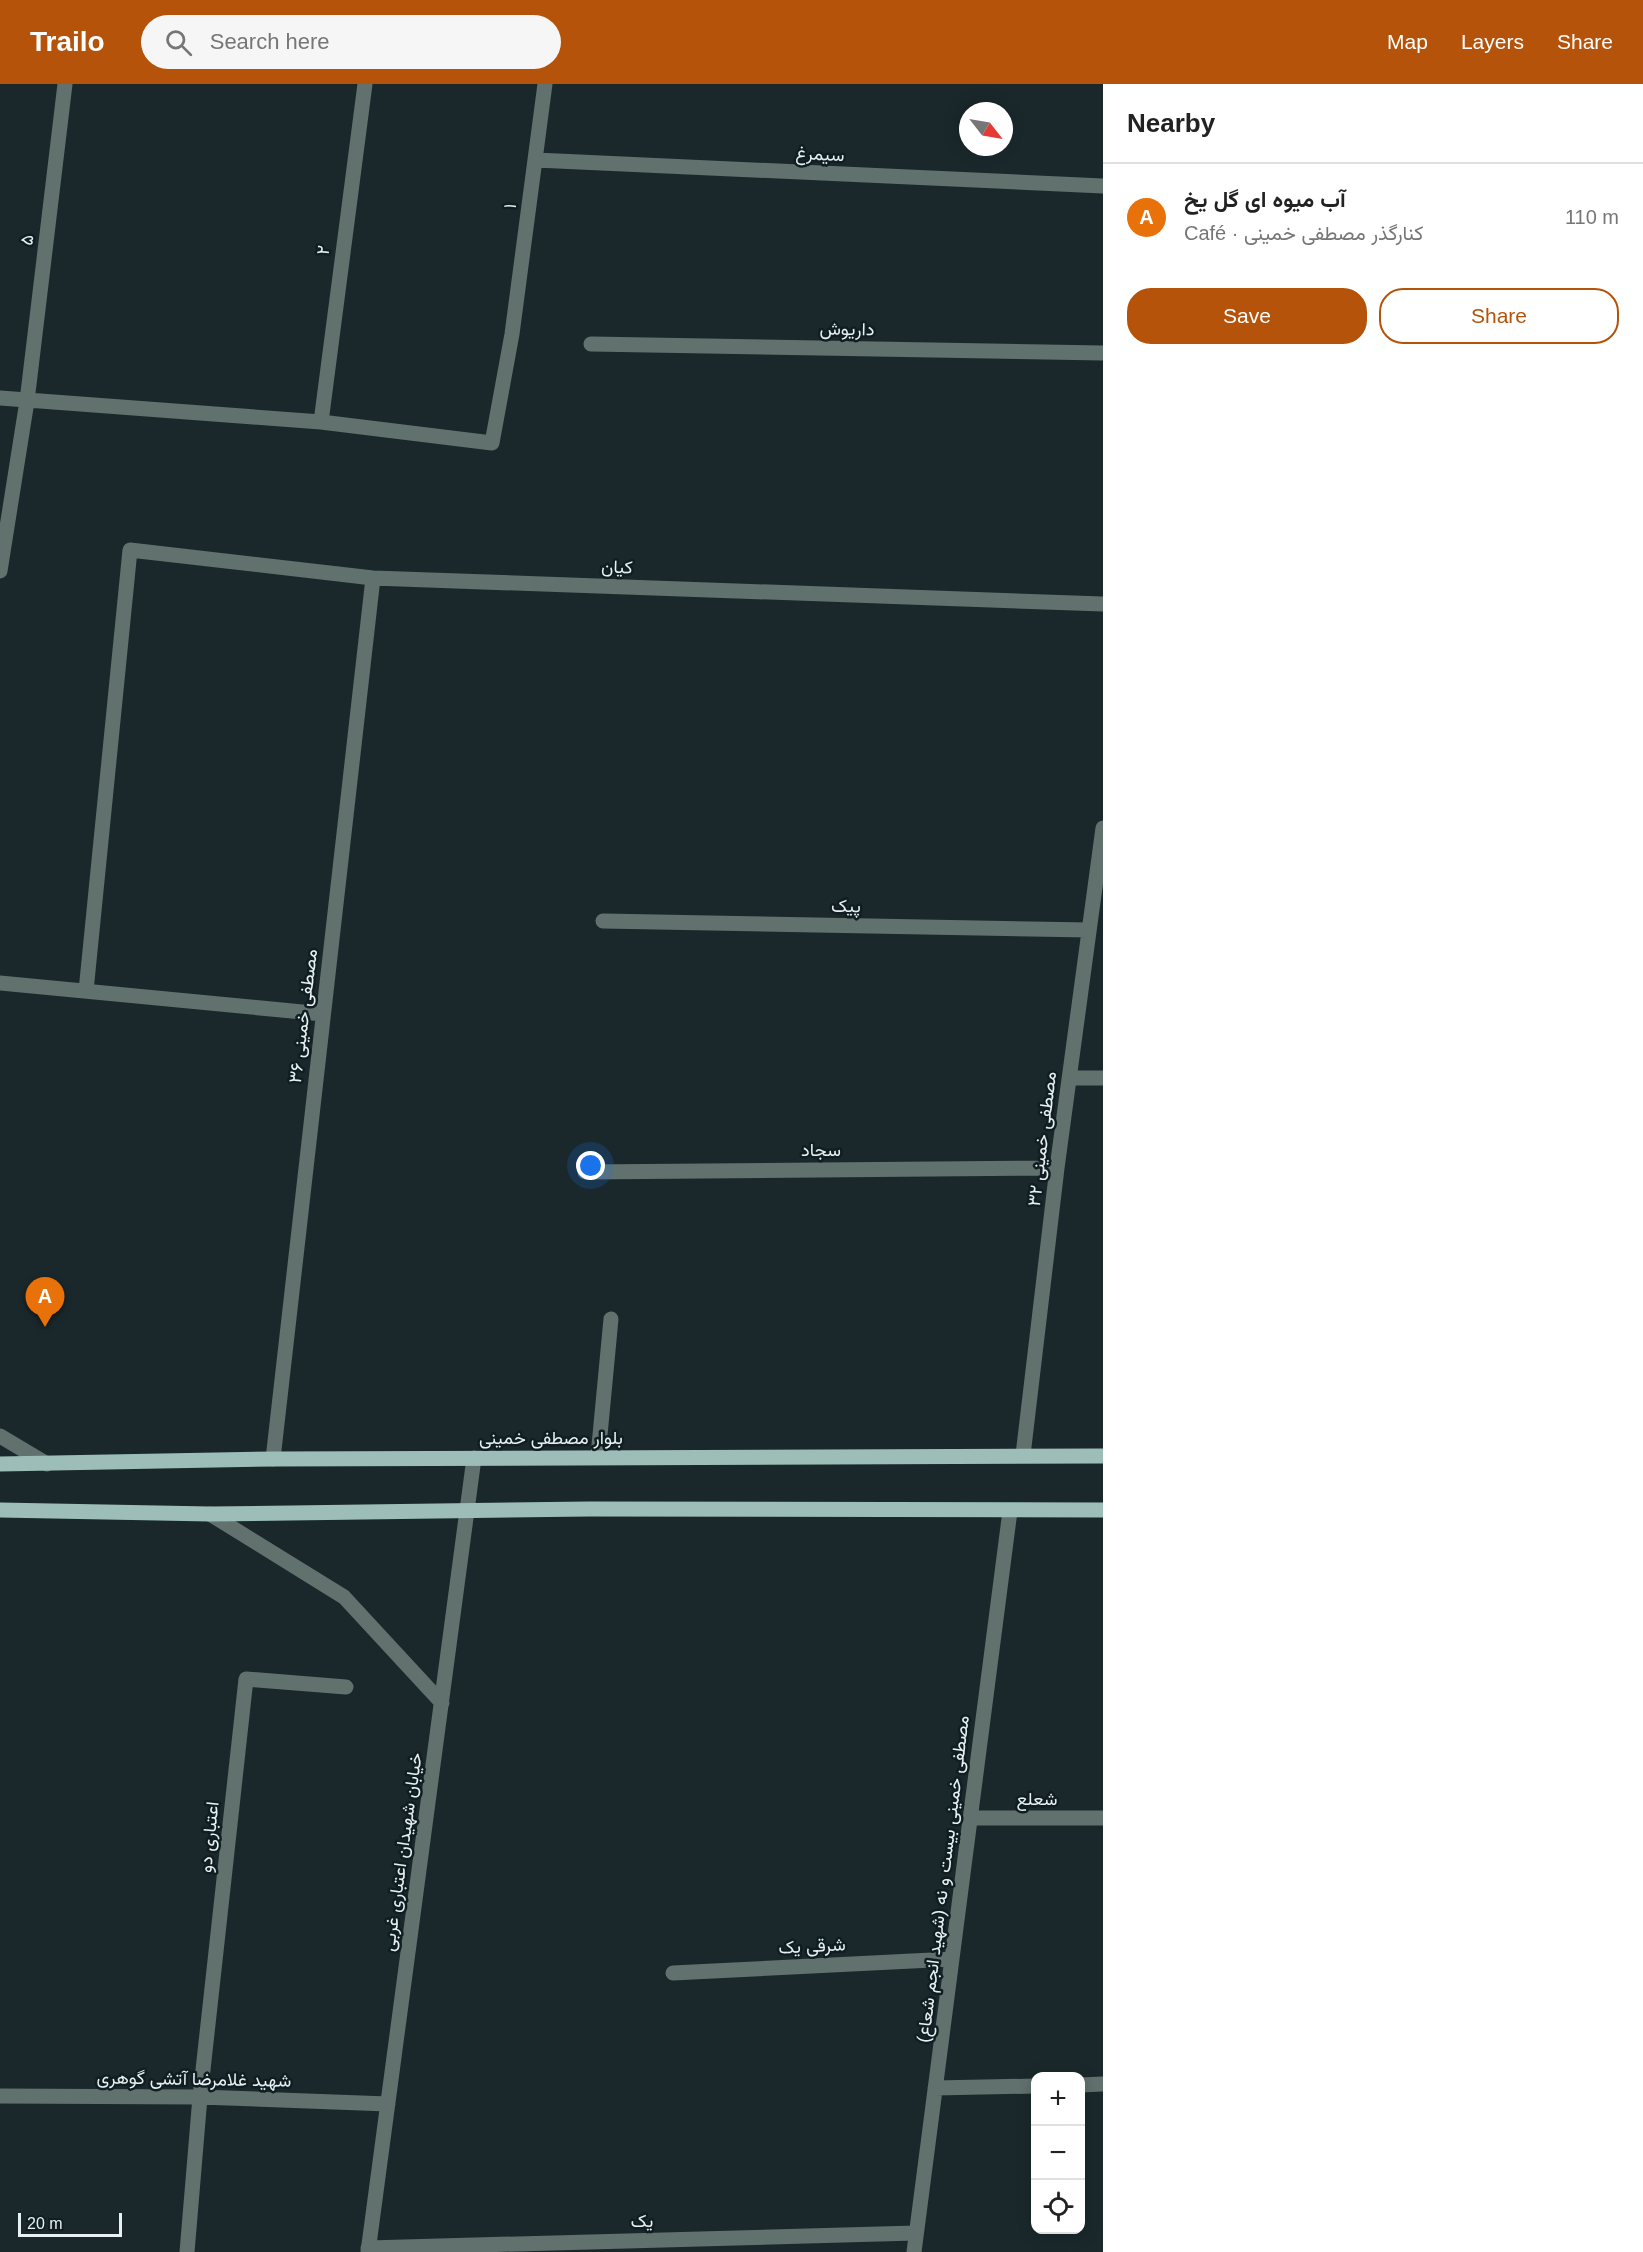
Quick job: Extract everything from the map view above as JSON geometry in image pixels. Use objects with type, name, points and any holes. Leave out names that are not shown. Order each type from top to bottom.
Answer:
[{"type":"main road","name":"بلوار مصطفی خمینی","points":[[0,1464],[598,1456],[1103,1456]]},
{"type":"main road","points":[[0,1510],[210,1514],[589,1509],[1103,1510]]},
{"type":"street","name":"۵","points":[[0,572],[27,401],[65,84]]},
{"type":"street","name":"۲","points":[[321,422],[365,84]]},
{"type":"street","name":"۱","points":[[321,422],[492,443],[512,334],[545,84]]},
{"type":"street","name":"سیمرغ","points":[[536,160],[1103,186]]},
{"type":"street","name":"داریوش","points":[[591,344],[1103,353]]},
{"type":"street","points":[[0,398],[321,422]]},
{"type":"street","name":"کیان","points":[[86,991],[130,550],[374,578],[1103,604]]},
{"type":"street","name":"مصطفی خمینی ۳۶","points":[[273,1459],[322,1014],[374,578]]},
{"type":"street","name":"مصطفی خمینی ۳۲","points":[[1023,1455],[1057,1168],[1102,849],[1103,828]]},
{"type":"street","name":"پیک","points":[[603,921],[1089,930]]},
{"type":"street","points":[[0,983],[322,1014]]},
{"type":"street","points":[[1069,1078],[1103,1078]]},
{"type":"street","name":"سجاد","points":[[585,1172],[1057,1168]]},
{"type":"street","points":[[598,1456],[610,1320]]},
{"type":"street","points":[[0,1436],[47,1464]]},
{"type":"street","name":"خیابان شهیدان اعتباری غربی","points":[[368,2250],[474,1458]]},
{"type":"street","name":"مصطفی خمینی بیست و نه (شهید انجم شعاع)","points":[[914,2252],[1010,1511]]},
{"type":"street","points":[[210,1514],[344,1597],[442,1703]]},
{"type":"street","name":"اعتباری دو","points":[[200,2097],[246,1679],[346,1687]]},
{"type":"street","name":"شعلع","points":[[970,1818],[1103,1818]]},
{"type":"street","name":"شرقی یک","points":[[673,1973],[952,1959]]},
{"type":"street","points":[[1085,2085],[1103,2084]]},
{"type":"street","points":[[935,2088],[1031,2086]]},
{"type":"street","name":"شهید غلامرضا آتشی گوهری","points":[[0,2096],[200,2097],[388,2104]]},
{"type":"street","points":[[187,2252],[200,2097]]},
{"type":"street","name":"یک","points":[[368,2250],[916,2233]]},
{"type":"place","name":"آب میوه ای گل یخ","points":[[45,1327]]}]
